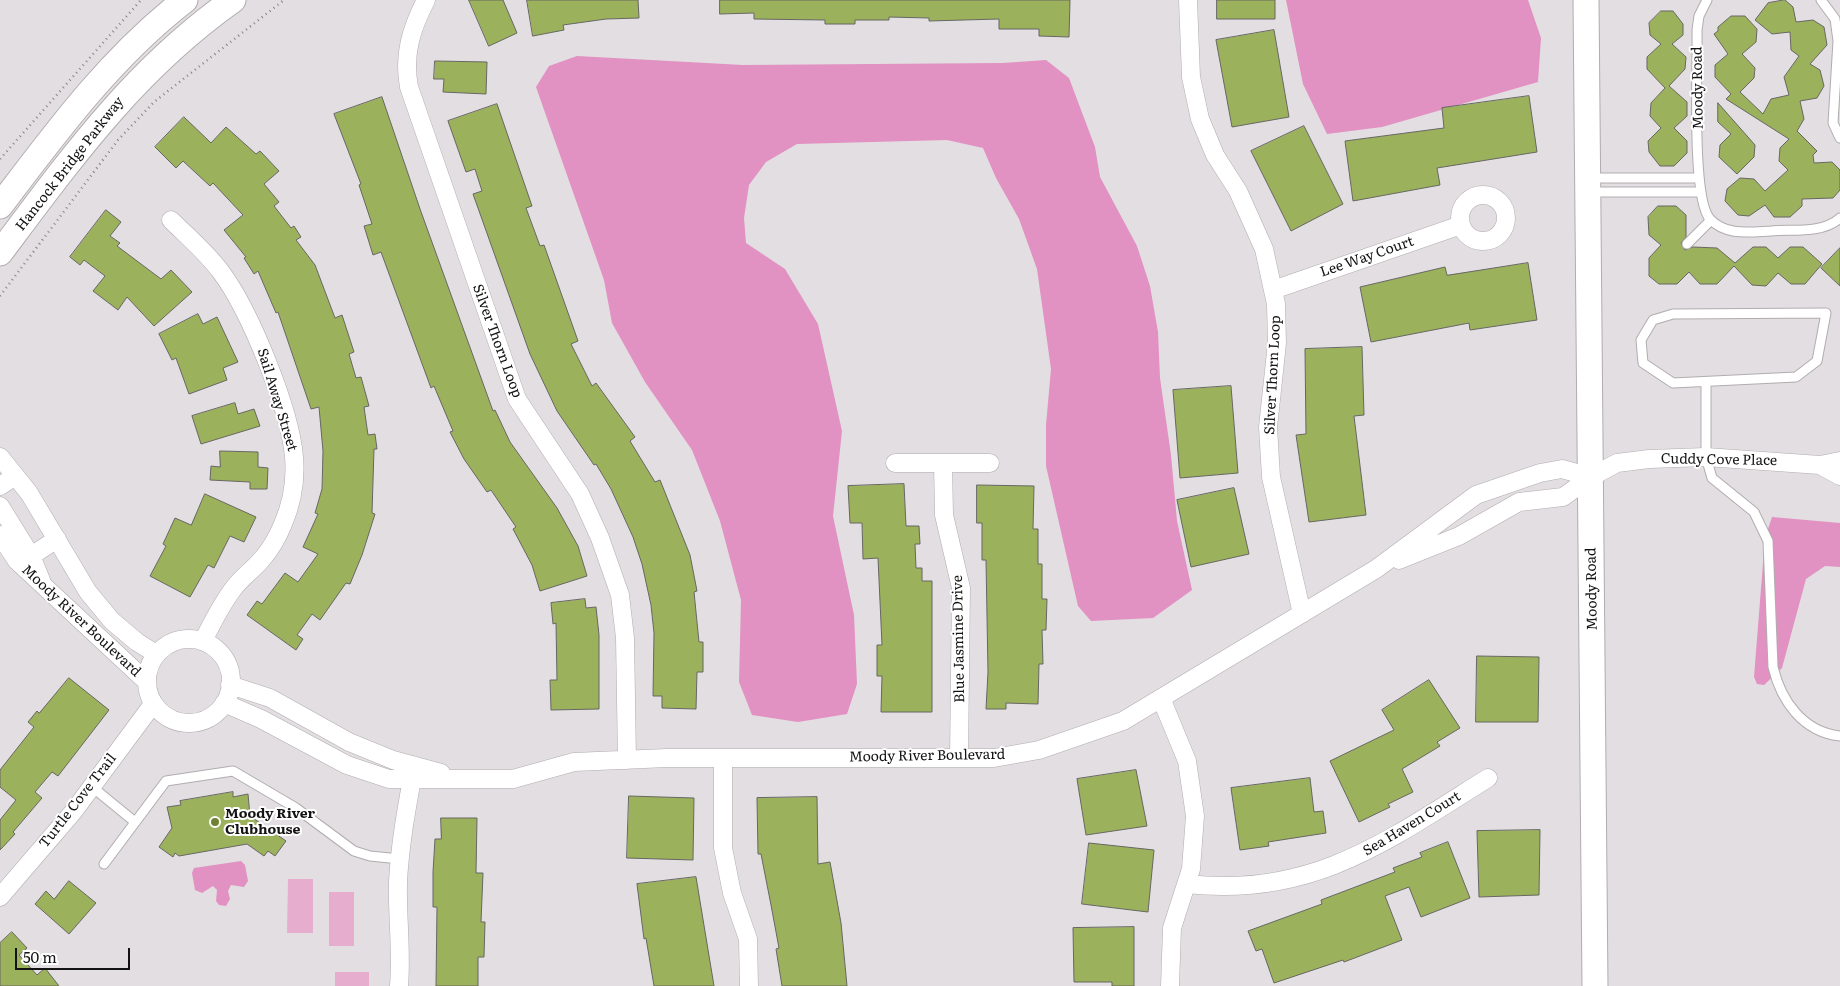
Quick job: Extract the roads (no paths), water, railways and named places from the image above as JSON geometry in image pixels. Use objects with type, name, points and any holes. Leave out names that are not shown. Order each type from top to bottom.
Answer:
[{"type":"street","name":"Hancock Bridge Parkway","points":[[0,206],[55,132],[94,87],[135,44],[185,0]]},
{"type":"street","name":"Hancock Bridge Parkway","points":[[0,253],[75,153],[115,104],[183,38],[233,0]]},
{"type":"street","name":"Silver Thorn Loop","points":[[426,0],[412,29],[407,48],[406,68],[409,87],[517,399],[580,494],[600,538],[620,594],[625,638],[627,760]]},
{"type":"street","name":"Silver Thorn Loop","points":[[1188,0],[1191,77],[1200,120],[1215,155],[1238,191],[1264,249],[1276,304],[1277,342],[1268,427],[1271,478],[1302,614]]},
{"type":"street","name":"Moody Road","points":[[1586,0],[1596,986]]},
{"type":"street","name":"Sail Away Street","points":[[172,220],[222,273],[242,306],[266,360],[292,440],[294,458],[293,492],[289,509],[276,538],[262,559],[234,587],[203,641]]},
{"type":"street","name":"Lee Way Court","points":[[1273,290],[1461,225]]},
{"type":"street","name":"Moody River Boulevard","points":[[0,457],[29,493],[88,592],[112,621],[137,642],[156,654]]},
{"type":"street","name":"Cuddy Cove Place","points":[[1591,477],[1617,463],[1649,459],[1706,457],[1820,465],[1840,461]]},
{"type":"street","points":[[895,463],[990,464]]},
{"type":"street","name":"Blue Jasmine Drive","points":[[943,463],[946,528],[958,568],[961,588],[959,758]]},
{"type":"street","name":"Cuddy Cove Place","points":[[1820,465],[1840,476]]},
{"type":"street","name":"Moody River Boulevard","points":[[230,685],[270,698],[349,742],[413,772],[463,779],[513,779],[574,762],[724,758],[994,758],[1039,750],[1123,721],[1376,569],[1476,495],[1540,473],[1562,469],[1591,477]]},
{"type":"street","points":[[0,486],[15,476]]},
{"type":"street","name":"Moody River Boulevard","points":[[1376,569],[1459,536],[1519,502],[1564,496],[1591,477]]},
{"type":"street","points":[[0,506],[24,559],[57,539]]},
{"type":"street","points":[[1447,518],[1459,536]]},
{"type":"street","name":"Moody River Boulevard","points":[[0,535],[24,559],[44,588],[146,682]]},
{"type":"street","name":"Moody River Boulevard","points":[[153,704],[146,682],[149,667],[156,654],[167,644],[181,639],[203,641]]},
{"type":"street","points":[[153,704],[169,718],[194,722],[208,718],[224,703],[230,685],[228,665],[220,652],[203,641]]},
{"type":"street","points":[[1161,698],[1187,761],[1194,796],[1193,853],[1187,884],[1172,928],[1170,986]]},
{"type":"street","name":"Moody River Boulevard","points":[[224,703],[261,718],[347,765],[390,779],[413,772]]},
{"type":"street","name":"Turtle Cove Trail","points":[[0,897],[66,819],[153,704]]},
{"type":"street","points":[[724,758],[723,848],[732,893],[748,939],[748,986]]},
{"type":"street","points":[[399,986],[401,837],[413,772]]},
{"type":"street","name":"Sea Haven Court","points":[[1187,884],[1222,888],[1246,887],[1278,882],[1332,867],[1388,840],[1488,778]]},
{"type":"lane","name":"Moody Road","points":[[1707,0],[1699,16],[1697,30],[1699,178],[1705,212],[1711,220]]},
{"type":"lane","points":[[1822,0],[1838,19],[1833,123],[1840,138]]},
{"type":"lane","points":[[1588,185],[1699,178]]},
{"type":"lane","points":[[1588,185],[1700,192]]},
{"type":"lane","points":[[1687,244],[1711,220],[1729,232],[1747,232],[1825,228],[1840,218]]},
{"type":"lane","points":[[1673,314],[1826,314],[1817,361],[1796,377],[1706,382],[1673,384],[1643,363],[1641,340],[1653,320],[1673,314]]},
{"type":"lane","points":[[1706,382],[1706,457],[1712,478],[1754,512],[1768,541],[1773,667],[1776,682],[1791,708],[1802,720],[1816,729],[1840,736]]},
{"type":"lane","points":[[104,864],[166,781],[233,771],[296,808],[354,851],[370,856],[400,859]]},
{"type":"lane","points":[[91,786],[135,822]]},
{"type":"place","name":"Moody River Clubhouse","points":[[215,822]]}]
